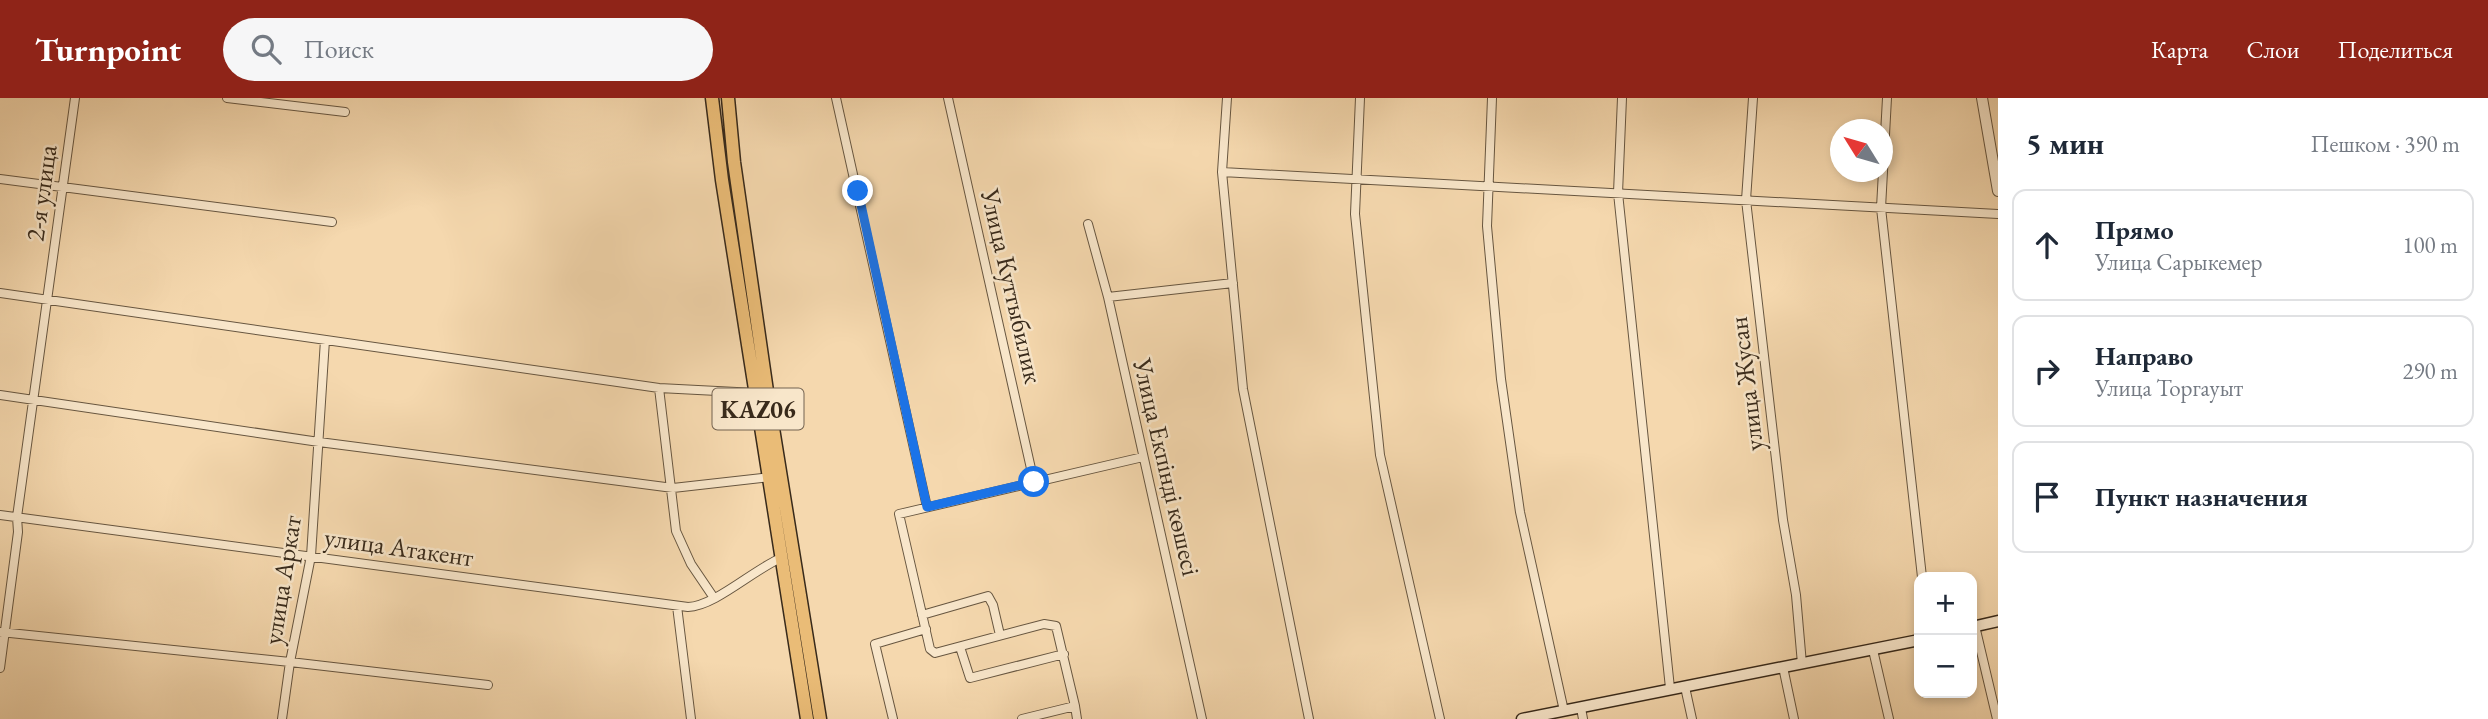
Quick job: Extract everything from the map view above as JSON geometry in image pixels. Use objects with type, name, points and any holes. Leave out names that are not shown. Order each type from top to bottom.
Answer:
[{"type":"highway","name":"KАZ06","points":[[712,98],[722,180],[807,719]]},
{"type":"highway","name":"KАZ06","points":[[728,98],[767,391],[820,719]]},
{"type":"highway","points":[[722,180],[737,178]]},
{"type":"main road","points":[[1977,626],[1998,621]]},
{"type":"main road","points":[[1522,719],[1564,711],[1582,714],[1670,688],[1914,641]]},
{"type":"street","name":"2-я улица","points":[[0,668],[2,632],[18,532],[17,517],[75,98]]},
{"type":"street","points":[[227,98],[345,112]]},
{"type":"street","points":[[836,98],[927,507]]},
{"type":"street","name":"Улица Куттыбилик","points":[[948,98],[1034,482]]},
{"type":"street","points":[[1227,98],[1222,172],[1243,389],[1309,719]]},
{"type":"street","points":[[1360,98],[1355,214],[1380,455],[1440,719]]},
{"type":"street","points":[[1492,98],[1487,226],[1501,379],[1520,512],[1564,711]]},
{"type":"street","points":[[1622,98],[1618,193],[1670,688]]},
{"type":"street","name":"улица Жусан","points":[[1753,98],[1746,200],[1783,520],[1796,595],[1802,664]]},
{"type":"street","points":[[1887,98],[1881,208],[1921,572]]},
{"type":"street","points":[[1982,98],[1998,191]]},
{"type":"street","points":[[1222,172],[1998,215]]},
{"type":"street","points":[[0,178],[332,222]]},
{"type":"street","name":"Улица Екпінді көшесі","points":[[1088,224],[1108,297],[1202,719]]},
{"type":"street","points":[[1108,297],[1233,282]]},
{"type":"street","points":[[0,293],[659,388],[756,393]]},
{"type":"street","name":"улица Аркат","points":[[2,632],[290,662],[311,556],[325,340]]},
{"type":"street","points":[[659,388],[676,531],[691,565],[714,598]]},
{"type":"street","points":[[0,395],[319,442],[673,488],[770,477]]},
{"type":"street","points":[[1077,719],[1056,626],[1044,624],[935,653],[930,649],[899,514],[1143,457]]},
{"type":"street","name":"улица Атакент","points":[[0,515],[677,606],[697,607],[781,558]]},
{"type":"street","points":[[922,615],[988,596],[993,605],[1000,635]]},
{"type":"street","points":[[677,606],[691,719]]},
{"type":"street","points":[[893,719],[875,644],[926,629]]},
{"type":"street","points":[[1975,635],[1997,719]]},
{"type":"street","points":[[960,647],[970,678],[1063,654]]},
{"type":"street","points":[[1873,650],[1889,719]]},
{"type":"street","points":[[282,719],[290,662],[488,685]]},
{"type":"street","points":[[1783,667],[1794,719]]},
{"type":"street","points":[[1685,687],[1692,719]]},
{"type":"street","points":[[1022,719],[1074,706]]},
{"type":"route","points":[[858,191],[927,507],[1034,482]]}]
